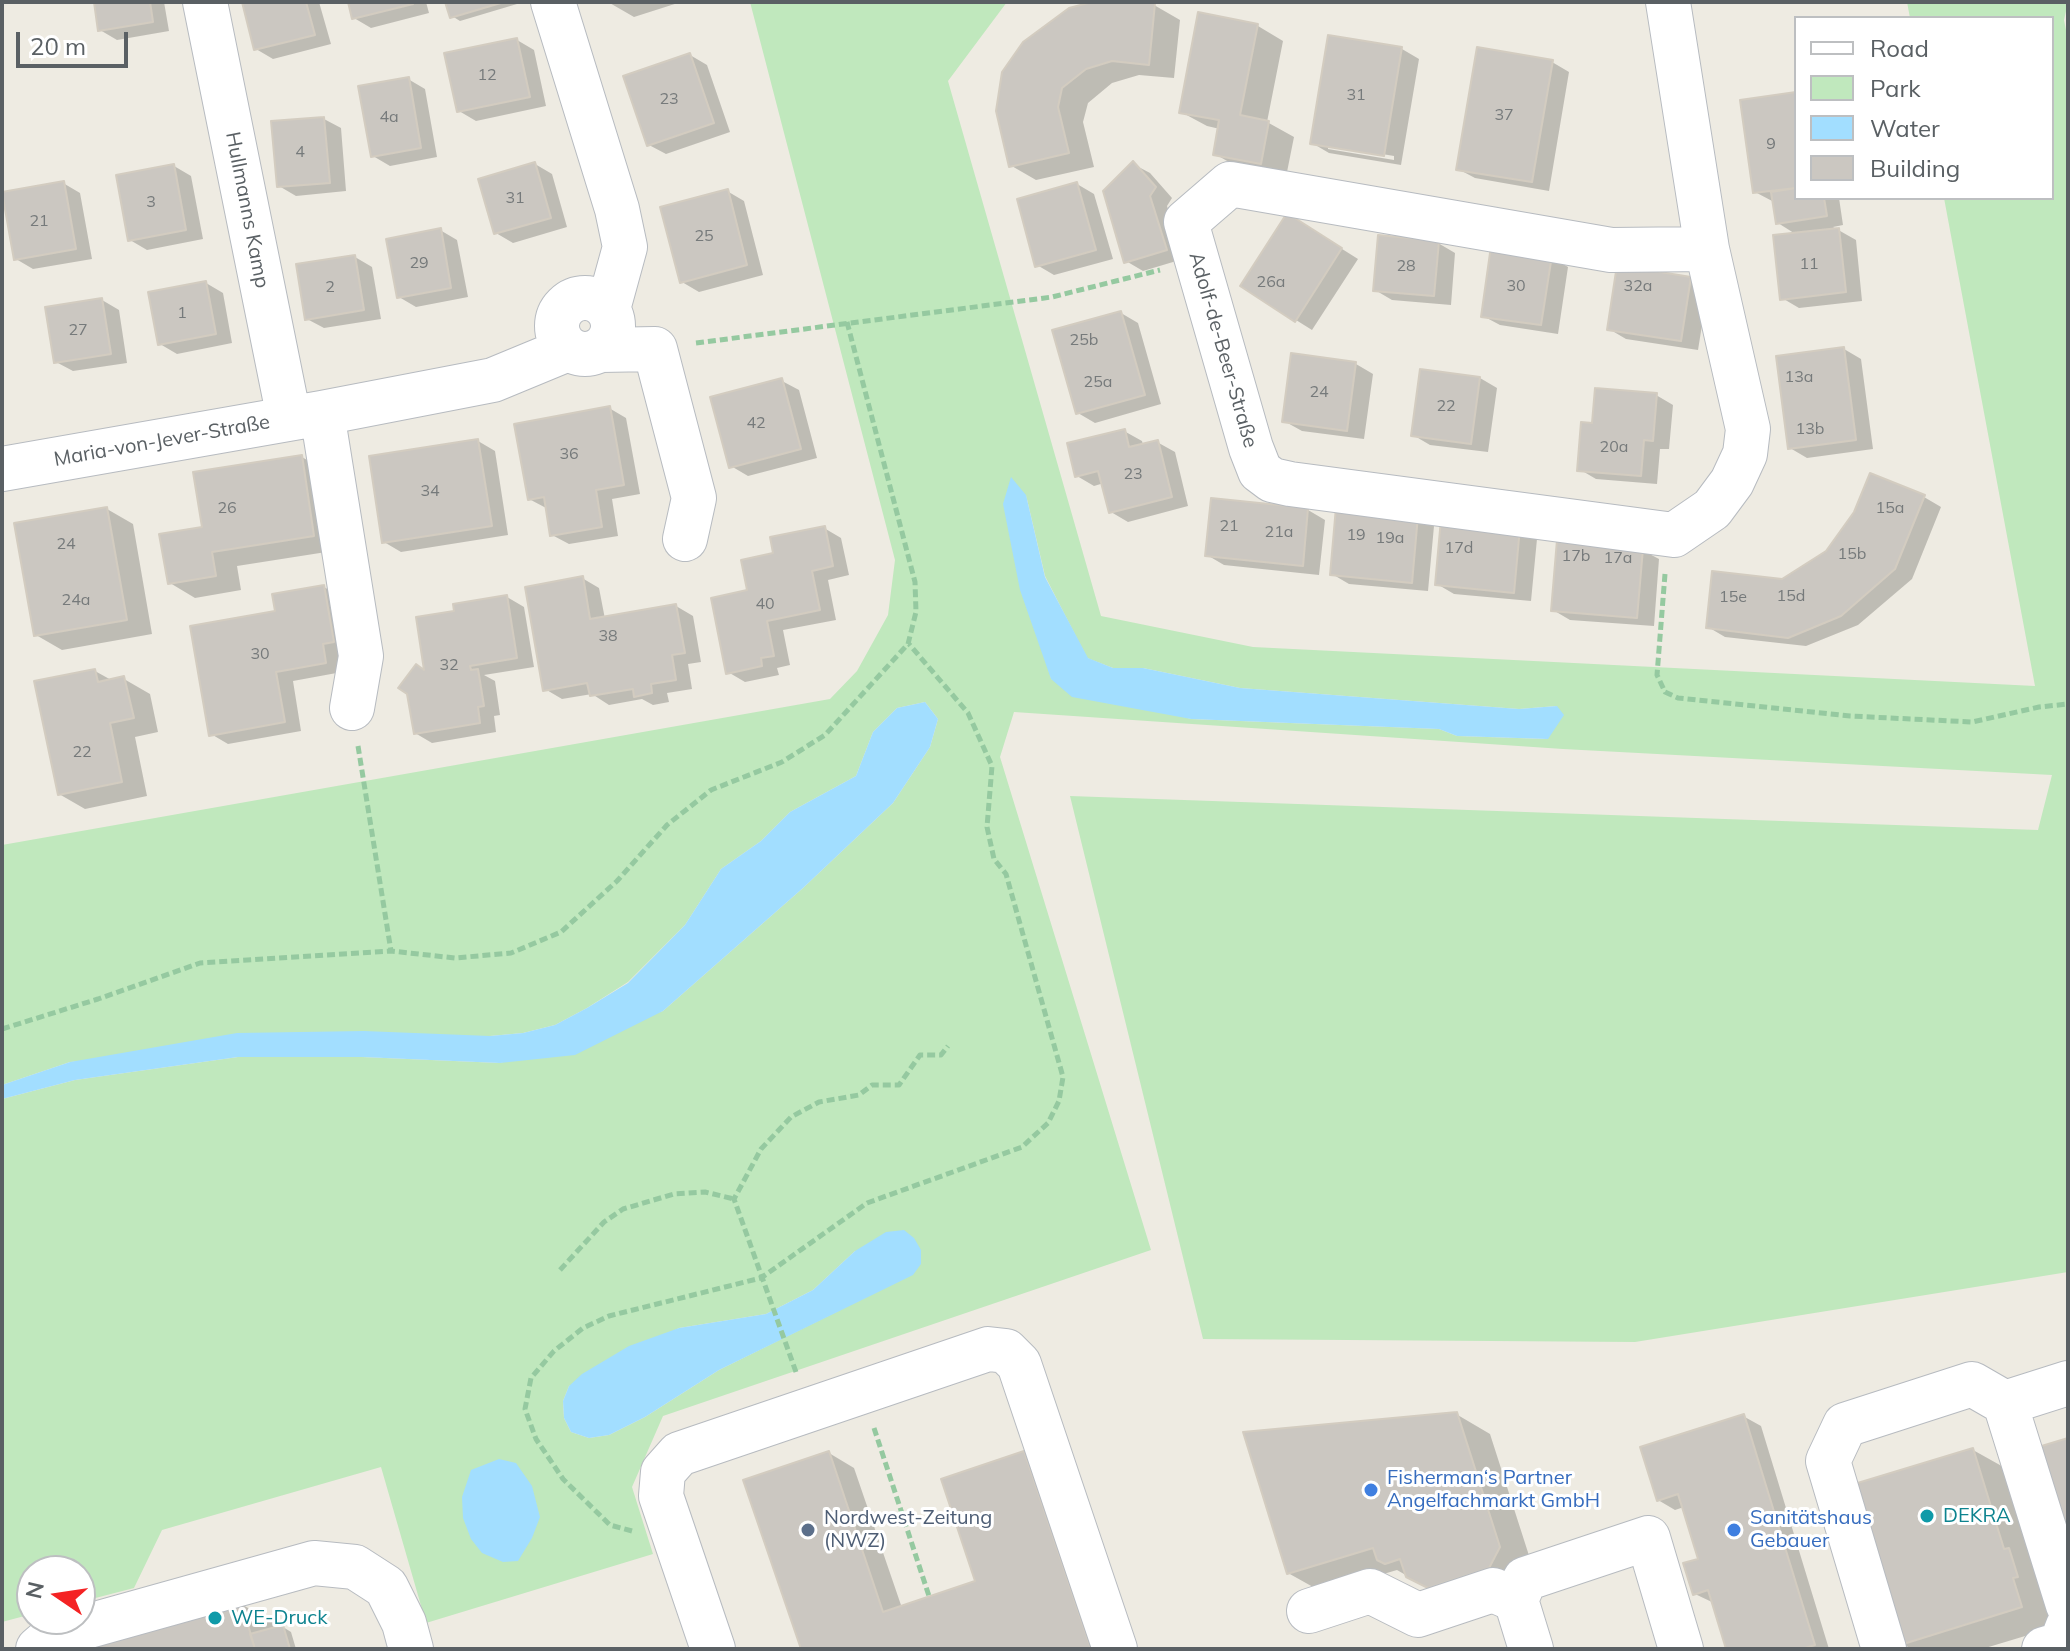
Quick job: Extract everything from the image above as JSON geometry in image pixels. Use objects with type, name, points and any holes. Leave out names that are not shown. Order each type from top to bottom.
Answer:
[{"type":"street","name":"Hullmanns Kamp","points":[[205,2],[306,416]]},
{"type":"street","points":[[553,2],[617,209],[625,247],[592,336]]},
{"type":"street","points":[[1668,2],[1707,249],[1748,429],[1745,454],[1732,482],[1712,509],[1674,535]]},
{"type":"street","name":"Adolf-de-Beer-Straße","points":[[1674,535],[1272,480],[1260,471],[1251,448],[1186,222],[1230,184],[1611,250],[1707,249]]},
{"type":"street","name":"Maria-von-Jever-Straße","points":[[2,469],[493,380],[592,336],[655,349]]},
{"type":"street","points":[[655,349],[694,498],[685,539]]},
{"type":"street","points":[[306,416],[361,656],[352,708]]},
{"type":"street","points":[[713,1649],[661,1496],[663,1472],[679,1454],[988,1349],[1006,1351],[1019,1364],[1115,1649]]},
{"type":"street","points":[[2005,1403],[2068,1383]]},
{"type":"street","points":[[1884,1649],[1828,1461],[1845,1425],[1972,1384],[2005,1403],[2068,1605]]},
{"type":"street","points":[[1531,1649],[1516,1600],[1525,1579],[1648,1538],[1681,1649]]},
{"type":"street","points":[[38,1649],[53,1636],[314,1563],[355,1567],[386,1587],[404,1623],[411,1649]]},
{"type":"street","points":[[1309,1611],[1370,1591],[1418,1615],[1493,1590],[1516,1600]]},
{"type":"street","points":[[2044,1649],[2061,1644],[2068,1626]]},
{"type":"path","points":[[655,349],[1052,297],[1196,261]]},
{"type":"path","points":[[2,1029],[200,963],[391,951],[455,958],[511,953],[561,932],[617,881],[667,825],[711,790],[782,762],[825,735],[908,644],[916,612],[915,582],[847,322]]},
{"type":"path","points":[[1674,535],[1666,567],[1657,675],[1665,692],[1678,698],[1850,716],[1972,722],[2066,704]]},
{"type":"path","points":[[672,1528],[654,1533],[636,1533],[610,1525],[563,1479],[536,1439],[525,1409],[531,1378],[554,1351],[583,1328],[609,1316],[761,1278],[867,1203],[1022,1147],[1048,1123],[1059,1101],[1063,1077],[1006,874],[994,859],[987,827],[992,766],[968,713],[908,644]]},
{"type":"path","points":[[352,708],[391,951]]},
{"type":"path","points":[[789,1355],[734,1199],[761,1149],[791,1117],[819,1102],[859,1095],[872,1085],[899,1085],[920,1055],[941,1055],[948,1046]]},
{"type":"path","points":[[560,1270],[604,1222],[623,1209],[674,1194],[705,1192],[734,1199]]},
{"type":"path","points":[[862,1393],[929,1596]]},
{"type":"green space","points":[[750,2],[1007,2],[948,81],[1101,616],[1253,647],[2035,686],[1944,200],[2054,200],[2054,16],[1910,16],[1907,2],[2068,2],[2064,20],[2068,40],[2068,1272],[1635,1342],[1203,1339],[1070,796],[2038,830],[2052,775],[1563,749],[1014,712],[1000,757],[1151,1250],[663,1416],[632,1487],[653,1554],[426,1623],[381,1467],[162,1530],[134,1588],[96,1598],[96,1555],[16,1555],[16,1618],[2,1622],[2,1099],[75,1080],[238,1057],[362,1057],[500,1063],[663,1011],[803,888],[893,803],[930,747],[938,719],[925,702],[897,708],[873,732],[856,776],[790,812],[761,841],[721,869],[685,925],[628,982],[555,1025],[523,1033],[70,1062],[2,1085],[2,845],[830,699],[857,671],[888,615],[895,560]],"holes":[[[1026,495],[1045,576],[1087,658],[1113,668],[1143,668],[1240,688],[1519,709],[1557,706],[1547,739],[1457,736],[1439,729],[1191,719],[1051,679]],[[855,1251],[844,1308],[719,1370],[645,1417],[609,1435],[589,1438],[571,1432],[564,1418],[563,1401],[569,1386],[679,1328],[766,1314],[813,1290]]]},
{"type":"water","points":[[1011,477],[1026,495],[1045,577],[1088,658],[1113,668],[1143,668],[1240,688],[1519,709],[1557,706],[1564,715],[1548,739],[1457,736],[1439,729],[1191,719],[1072,697],[1051,679],[1020,590],[1003,504]]},
{"type":"water","points":[[925,702],[938,719],[930,747],[893,803],[803,888],[663,1011],[575,1055],[500,1063],[362,1057],[238,1057],[75,1080],[2,1099],[2,1085],[70,1062],[237,1033],[364,1031],[490,1036],[523,1033],[555,1025],[628,983],[685,925],[721,869],[761,841],[790,812],[856,776],[873,732],[897,708]]},
{"type":"water","points":[[904,1230],[914,1238],[921,1250],[921,1264],[913,1275],[719,1370],[645,1417],[609,1435],[589,1438],[571,1432],[564,1418],[563,1401],[569,1386],[582,1374],[629,1346],[679,1328],[766,1314],[813,1290],[855,1251],[886,1232]]},
{"type":"water","points":[[499,1459],[516,1463],[532,1486],[540,1517],[518,1561],[503,1562],[482,1553],[471,1539],[463,1518],[462,1497],[471,1470]]},
{"type":"building","points":[[94,2],[150,2],[153,22],[98,31]]},
{"type":"building","points":[[242,2],[306,2],[315,35],[254,50]]},
{"type":"building","points":[[348,2],[413,2],[413,4],[352,19]]},
{"type":"building","points":[[445,2],[504,2],[450,18]]},
{"type":"building","points":[[1092,2],[1155,3],[1149,65],[1112,61],[1086,69],[1062,88],[1058,107],[1069,153],[1009,167],[996,111],[1002,72],[1023,42],[1069,8]]},
{"type":"building","points":[[1198,12],[1258,24],[1240,115],[1269,121],[1261,164],[1213,155],[1219,120],[1179,113]]},
{"type":"building","points":[[1328,35],[1402,47],[1384,156],[1310,144]]},
{"type":"building","points":[[517,38],[530,97],[457,112],[444,53]]},
{"type":"building","points":[[1477,47],[1553,60],[1532,182],[1456,170]]},
{"type":"building","points":[[690,53],[714,123],[647,146],[623,76]]},
{"type":"building","points":[[409,77],[421,148],[371,157],[358,86]]},
{"type":"building","points":[[1794,92],[1794,188],[1753,193],[1740,100]]},
{"type":"building","points":[[324,117],[330,183],[277,187],[271,121]]},
{"type":"building","points":[[1133,161],[1156,187],[1150,196],[1167,250],[1124,263],[1103,191]]},
{"type":"building","points":[[535,162],[551,218],[494,234],[478,179]]},
{"type":"building","points":[[174,164],[186,230],[128,241],[116,175]]},
{"type":"building","points":[[64,181],[76,249],[14,260],[2,192]]},
{"type":"building","points":[[1077,182],[1096,250],[1035,267],[1017,199]]},
{"type":"building","points":[[1794,188],[1794,200],[1824,200],[1827,216],[1776,224],[1771,192]]},
{"type":"building","points":[[728,189],[747,265],[680,283],[660,207]]},
{"type":"building","points":[[1287,213],[1342,248],[1295,322],[1240,286]]},
{"type":"building","points":[[441,228],[451,288],[397,298],[386,239]]},
{"type":"building","points":[[1839,228],[1846,292],[1780,300],[1773,235]]},
{"type":"building","points":[[1378,235],[1439,241],[1434,296],[1373,291]]},
{"type":"building","points":[[1491,246],[1552,255],[1541,325],[1481,317]]},
{"type":"building","points":[[355,255],[364,310],[305,320],[296,264]]},
{"type":"building","points":[[1617,265],[1691,277],[1681,341],[1607,330]]},
{"type":"building","points":[[206,281],[216,334],[158,345],[148,292]]},
{"type":"building","points":[[102,298],[111,354],[54,363],[45,307]]},
{"type":"building","points":[[1121,311],[1145,395],[1076,414],[1052,330]]},
{"type":"building","points":[[1844,347],[1856,440],[1788,449],[1776,356]]},
{"type":"building","points":[[1291,353],[1356,362],[1347,431],[1282,422]]},
{"type":"building","points":[[1420,369],[1480,377],[1471,444],[1411,436]]},
{"type":"building","points":[[782,378],[801,449],[729,468],[710,397]]},
{"type":"building","points":[[1595,388],[1657,393],[1653,441],[1644,440],[1641,476],[1577,471],[1581,422],[1592,423]]},
{"type":"building","points":[[610,406],[624,485],[596,490],[602,527],[550,536],[544,497],[528,500],[514,424]]},
{"type":"building","points":[[1125,429],[1129,447],[1158,440],[1172,497],[1109,513],[1098,471],[1075,477],[1067,443]]},
{"type":"building","points":[[478,439],[492,526],[382,543],[369,456]]},
{"type":"building","points":[[302,455],[314,536],[212,552],[216,576],[168,584],[159,534],[202,527],[193,472]]},
{"type":"building","points":[[1870,473],[1925,495],[1895,569],[1841,616],[1788,638],[1706,628],[1712,571],[1782,579],[1826,551],[1854,512]]},
{"type":"building","points":[[1211,498],[1308,508],[1303,566],[1205,556]]},
{"type":"building","points":[[107,507],[127,620],[34,636],[14,523]]},
{"type":"building","points":[[1336,507],[1418,515],[1412,583],[1330,575]]},
{"type":"building","points":[[1441,519],[1520,527],[1514,593],[1435,585]]},
{"type":"building","points":[[825,526],[833,566],[812,571],[820,610],[767,621],[774,656],[761,658],[762,666],[726,674],[711,598],[747,590],[741,560],[773,553],[770,537]]},
{"type":"building","points":[[1557,540],[1643,548],[1637,618],[1551,611]]},
{"type":"building","points":[[583,576],[590,619],[676,604],[685,653],[672,655],[676,680],[651,684],[652,693],[634,697],[633,689],[590,696],[587,683],[543,691],[525,587]]},
{"type":"building","points":[[324,585],[334,642],[323,644],[326,663],[276,672],[285,722],[209,736],[190,626],[275,611],[272,594]]},
{"type":"building","points":[[507,595],[517,658],[470,666],[471,670],[478,669],[484,706],[478,707],[480,723],[414,734],[407,694],[398,688],[416,664],[424,670],[416,617],[454,611],[453,604]]},
{"type":"building","points":[[95,669],[98,682],[124,676],[134,718],[110,723],[122,782],[58,795],[34,681]]},
{"type":"building","name":"Fisherman‘s Partner Angelfachmarkt GmbH","points":[[1457,1412],[1500,1547],[1489,1568],[1428,1588],[1406,1577],[1400,1559],[1385,1564],[1377,1560],[1373,1548],[1287,1574],[1243,1432]]},
{"type":"building","name":"Sanitätshaus Gebauer","points":[[1744,1414],[1815,1645],[1802,1649],[1726,1649],[1708,1590],[1693,1595],[1683,1563],[1698,1559],[1678,1494],[1657,1501],[1640,1447]]},
{"type":"building","points":[[2068,1438],[2068,1530],[2061,1532],[2035,1448]]},
{"type":"building","name":"DEKRA","points":[[1973,1448],[2004,1549],[2009,1548],[2018,1577],[2013,1578],[2022,1607],[1900,1645],[1851,1485]]},
{"type":"building","name":"Nordwest-Zeitung (NWZ)","points":[[829,1451],[883,1612],[975,1581],[941,1479],[1024,1451],[1091,1649],[801,1649],[743,1480]]},
{"type":"building","name":"WE-Druck","points":[[241,1601],[255,1649],[77,1649]]},
{"type":"building","points":[[283,1625],[290,1649],[255,1649],[250,1634]]},
{"type":"place","name":"Fisherman‘s Partner Angelfachmarkt GmbH","points":[[1371,1490]]},
{"type":"place","name":"DEKRA","points":[[1927,1516]]},
{"type":"place","name":"Nordwest-Zeitung (NWZ)","points":[[808,1530]]},
{"type":"place","name":"Sanitätshaus Gebauer","points":[[1734,1530]]},
{"type":"place","name":"WE-Druck","points":[[215,1618]]}]
